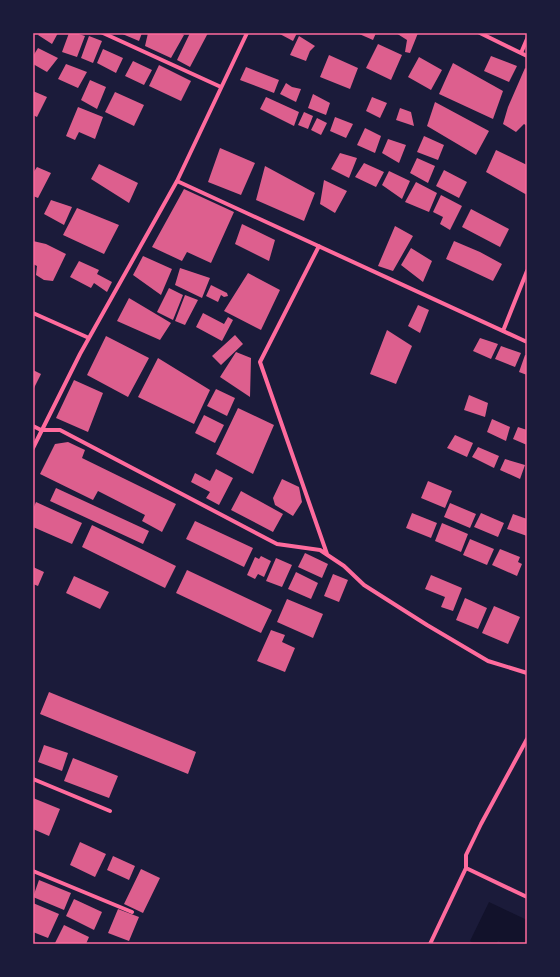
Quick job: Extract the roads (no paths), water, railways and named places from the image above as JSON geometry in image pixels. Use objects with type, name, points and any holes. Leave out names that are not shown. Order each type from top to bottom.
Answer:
[{"type":"street","points":[[103,33],[221,87]]},
{"type":"street","points":[[33,448],[89,338],[177,181],[246,33]]},
{"type":"street","points":[[480,33],[527,56]]},
{"type":"street","points":[[521,53],[527,38]]},
{"type":"street","points":[[177,181],[527,342]]},
{"type":"street","points":[[319,246],[260,362],[327,555]]},
{"type":"street","points":[[503,331],[527,271]]},
{"type":"street","points":[[33,313],[89,338]]},
{"type":"street","points":[[33,426],[41,430],[60,430],[277,544],[320,550],[344,566],[364,585],[427,625],[488,661],[527,673]]},
{"type":"street","points":[[430,944],[466,868],[466,855],[527,739]]},
{"type":"street","points":[[33,779],[110,811]]},
{"type":"street","points":[[466,868],[527,897]]},
{"type":"street","points":[[33,871],[132,912]]}]
